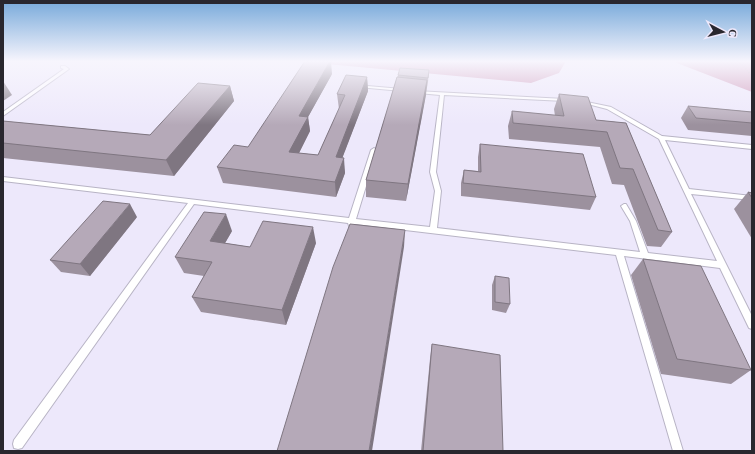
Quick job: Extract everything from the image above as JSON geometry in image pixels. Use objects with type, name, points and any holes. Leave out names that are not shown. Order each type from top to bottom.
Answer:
[{"type":"lane","points":[[3,114],[48,82]]},
{"type":"lane","points":[[350,85],[442,94],[571,101]]},
{"type":"lane","points":[[433,230],[438,191],[433,172],[442,94]]},
{"type":"lane","points":[[577,102],[596,104],[609,108],[661,138],[752,147]]},
{"type":"lane","points":[[661,138],[752,325]]},
{"type":"lane","points":[[350,228],[374,150]]},
{"type":"lane","points":[[3,178],[722,265]]},
{"type":"lane","points":[[686,191],[752,198]]},
{"type":"lane","points":[[18,444],[193,201]]},
{"type":"lane","points":[[624,206],[634,221],[645,256]]},
{"type":"lane","points":[[619,252],[678,451]]},
{"type":"shaded area","points":[[727,82],[752,82],[752,92]]},
{"type":"building","points":[[291,82],[318,82],[299,116],[308,117],[289,152],[318,155],[345,95],[337,94],[343,82],[365,82],[336,157],[344,158],[335,182],[217,167],[234,145],[248,147]]},
{"type":"building","points":[[395,82],[427,82],[408,184],[366,180]]},
{"type":"building","points":[[198,83],[230,86],[166,160],[3,143],[3,121],[150,135]]},
{"type":"building","points":[[559,94],[588,97],[596,120],[626,123],[672,232],[658,230],[633,169],[620,168],[607,132],[513,123],[512,111],[564,116]]},
{"type":"building","points":[[688,106],[752,112],[752,123],[696,118]]},
{"type":"building","points":[[480,144],[583,154],[596,197],[463,183],[464,170],[481,172]]},
{"type":"building","points":[[103,201],[130,204],[80,264],[50,260]]},
{"type":"building","points":[[204,212],[226,214],[210,241],[250,247],[263,221],[313,227],[282,310],[192,297],[212,262],[175,257]]},
{"type":"building","points":[[350,224],[405,230],[369,451],[277,451],[333,267]]},
{"type":"building","points":[[643,259],[701,266],[751,370],[677,359]]},
{"type":"building","points":[[495,276],[509,278],[510,304],[495,302]]},
{"type":"building","points":[[432,344],[500,355],[503,451],[423,451]]}]
